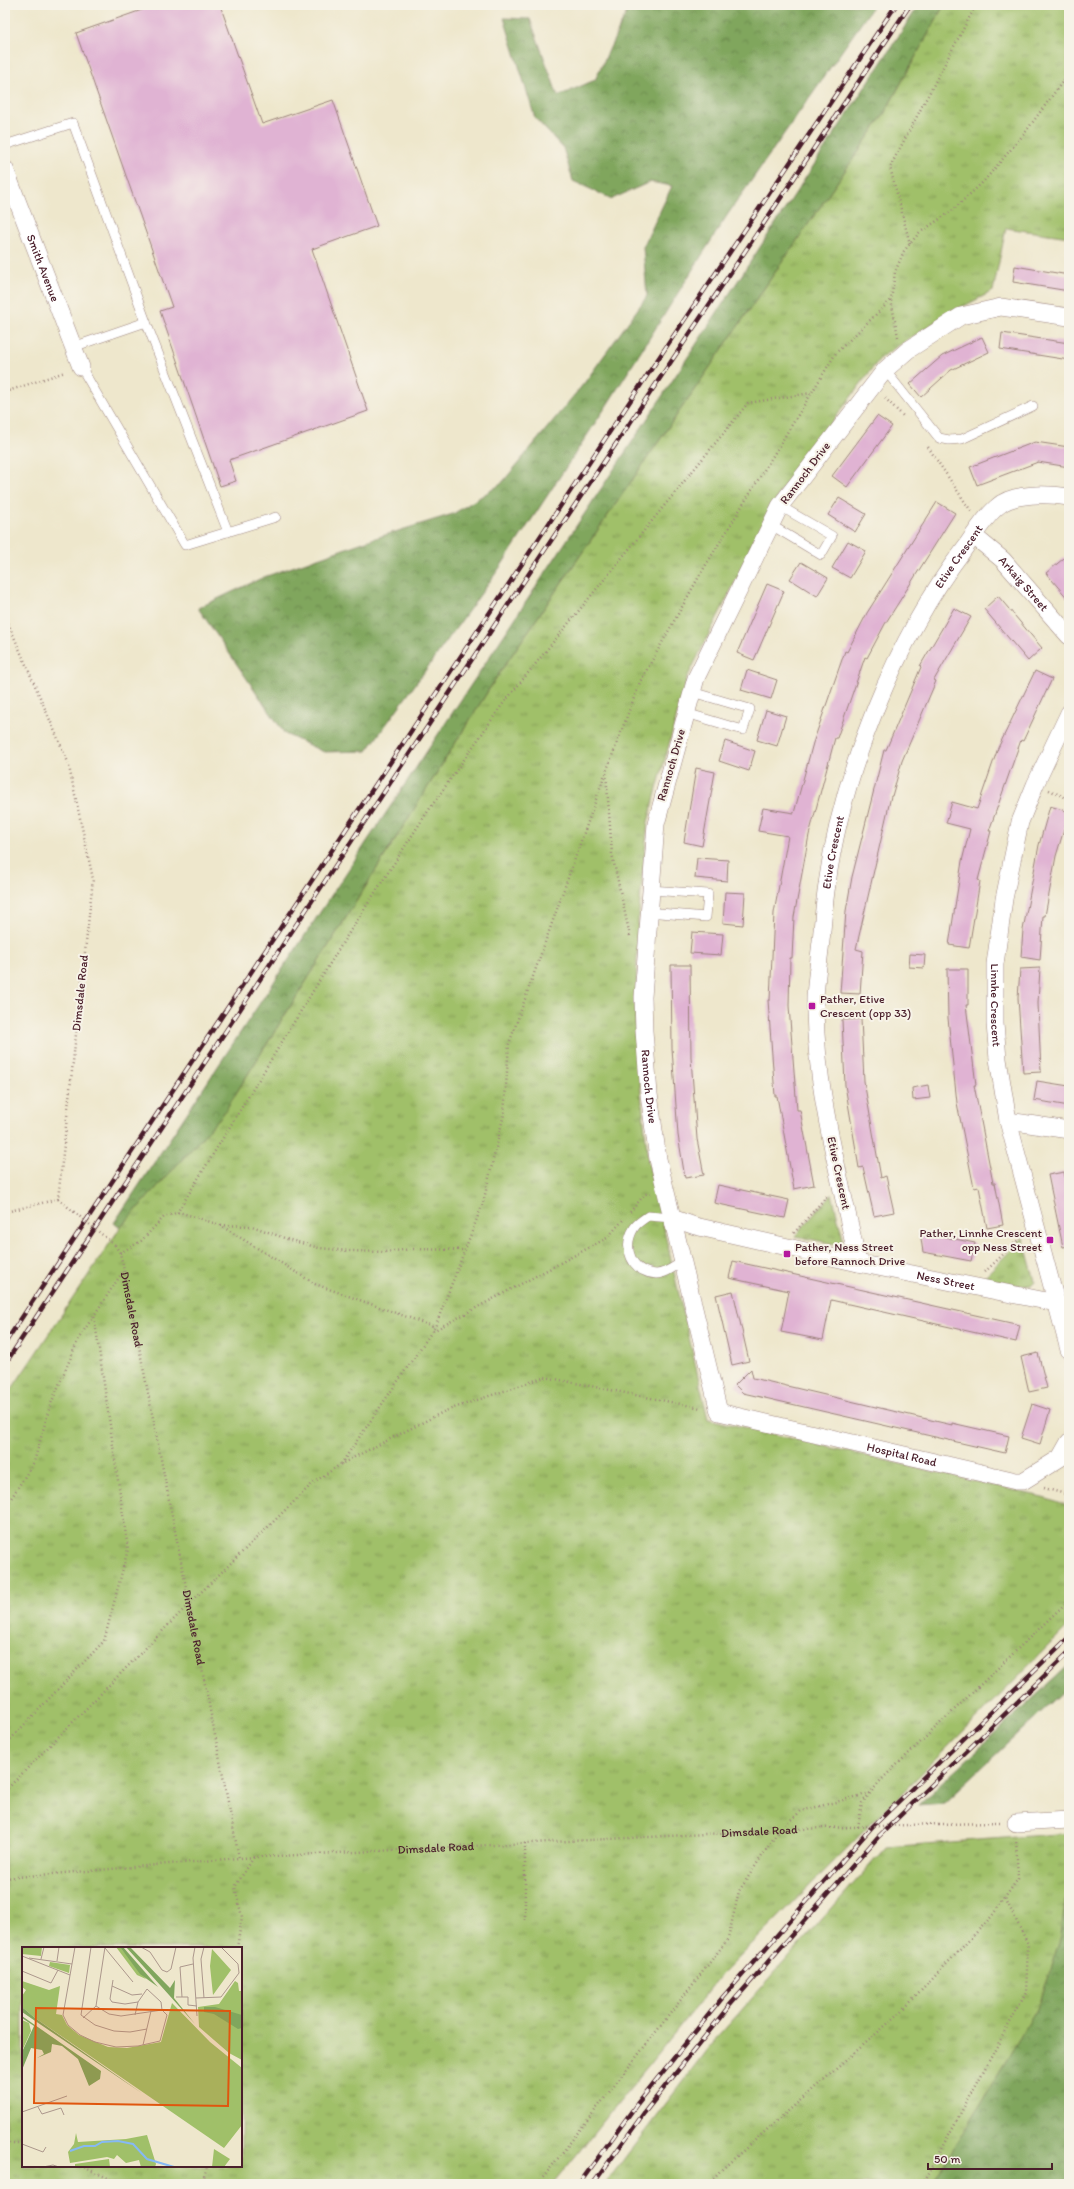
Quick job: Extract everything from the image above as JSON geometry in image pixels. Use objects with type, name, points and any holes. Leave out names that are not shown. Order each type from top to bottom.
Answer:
[{"type":"street","name":"Smith Avenue","points":[[5,169],[81,367]]},
{"type":"street","name":"Rannoch Drive","points":[[719,1412],[658,1159],[649,1094],[644,1031],[643,997],[648,912],[656,824],[696,678],[780,506],[885,370],[908,350],[961,316],[1001,307],[1069,317]]},
{"type":"street","name":"Etive Crescent","points":[[858,1263],[828,1122],[819,1065],[815,998],[827,883],[839,822],[859,754],[874,712],[892,670],[944,574],[998,506],[1023,496],[1048,494],[1069,497]]},
{"type":"street","name":"Arkaig Street","points":[[977,531],[1069,636]]},
{"type":"street","name":"Linnhe Crescent","points":[[1069,713],[1035,784],[1020,822],[1004,899],[995,964],[994,1024],[1008,1120],[1035,1224],[1063,1301],[1069,1350]]},
{"type":"street","points":[[1008,1120],[1069,1130]]},
{"type":"street","name":"Ness Street","points":[[672,1218],[695,1226],[858,1263],[971,1286],[1063,1301]]},
{"type":"street","name":"Hospital Road","points":[[719,1412],[1016,1481],[1023,1481],[1060,1458],[1069,1442]]},
{"type":"street","points":[[1016,1823],[1069,1820]]},
{"type":"lane","points":[[5,145],[73,123],[146,322],[228,532]]},
{"type":"lane","points":[[73,347],[146,322]]},
{"type":"lane","points":[[81,367],[186,545],[276,517]]},
{"type":"lane","points":[[885,370],[939,438],[949,440],[962,439],[1032,406]]},
{"type":"lane","points":[[770,525],[821,555],[832,536],[780,506]]},
{"type":"lane","points":[[686,712],[743,730],[750,709],[692,692]]},
{"type":"lane","points":[[648,912],[706,917],[708,894],[650,890]]},
{"type":"lane","points":[[672,1218],[648,1216],[635,1226],[628,1240],[630,1255],[633,1264],[641,1270],[657,1274],[669,1271],[682,1262]]},
{"type":"path","points":[[910,244],[890,167],[976,5]]},
{"type":"path","points":[[908,350],[896,334],[891,300],[895,272],[904,251],[920,233],[953,210],[984,181],[1024,134],[1069,73]]},
{"type":"path","points":[[5,392],[81,367]]},
{"type":"path","points":[[872,386],[906,420]]},
{"type":"path","points":[[178,1213],[345,939],[424,817],[502,705],[748,403],[811,393]]},
{"type":"path","points":[[926,444],[977,531]]},
{"type":"path","name":"Dimsdale Road","points":[[5,616],[68,762],[93,879],[58,1199],[115,1245],[120,1253],[191,1602],[239,1858],[822,1828],[1016,1823]]},
{"type":"path","points":[[341,1464],[435,1327],[483,1203],[504,1114],[509,1044],[606,772]]},
{"type":"path","points":[[783,1245],[840,1181]]},
{"type":"path","points":[[432,1331],[607,1238],[645,1194],[665,1191]]},
{"type":"path","points":[[5,1214],[6,1212],[58,1199]]},
{"type":"path","points":[[120,1253],[141,1241],[164,1217],[178,1213],[204,1219],[220,1225],[315,1284],[435,1327]]},
{"type":"path","points":[[971,1286],[1035,1224]]},
{"type":"path","points":[[220,1225],[252,1226],[287,1239],[318,1248],[385,1252],[412,1249],[465,1250]]},
{"type":"path","points":[[5,1508],[34,1462],[50,1406],[79,1338],[124,1270]]},
{"type":"path","points":[[5,1745],[104,1641],[128,1549],[94,1316]]},
{"type":"path","points":[[5,1791],[191,1602],[313,1483],[341,1464],[445,1411],[545,1377],[719,1412]]},
{"type":"path","points":[[858,1827],[862,1803],[881,1780],[1069,1600]]},
{"type":"path","points":[[538,2184],[728,1939],[739,1891],[779,1830],[801,1811],[870,1793]]},
{"type":"path","points":[[708,2184],[720,2171],[901,2012],[992,1916],[1018,1879],[1016,1823]]},
{"type":"path","points":[[525,1843],[525,1920]]},
{"type":"path","points":[[237,1947],[242,1918],[235,1887],[254,1857]]},
{"type":"path","points":[[5,1878],[239,1858]]},
{"type":"path","points":[[922,2184],[1026,1993],[1028,1944],[1004,1898]]},
{"type":"path","points":[[5,2143],[22,2143]]},
{"type":"path","points":[[83,2167],[121,2184]]},
{"type":"path","points":[[202,2184],[207,2167]]},
{"type":"green space","points":[[630,5],[874,5],[728,214],[609,402],[501,566],[367,751],[324,752],[285,734],[198,608],[264,577],[369,540],[453,514],[501,484],[585,382],[647,296],[643,247],[672,186],[650,182],[612,199],[573,181],[563,148],[535,118],[504,18],[530,19],[558,96],[595,80]]},
{"type":"green space","points":[[919,5],[944,5],[884,114],[498,675],[223,1114],[120,1228],[114,1223],[636,436]]},
{"type":"green space","points":[[944,5],[1069,5],[1069,237],[1006,228],[993,291],[941,318],[881,357],[781,490],[687,678],[648,822],[638,921],[635,1034],[648,1161],[708,1419],[1051,1499],[1069,1506],[1069,1625],[721,1975],[553,2184],[5,2184],[5,1399],[120,1228],[223,1114],[498,675],[884,114]]},
{"type":"green space","points":[[832,1194],[843,1239],[839,1245],[795,1236]]},
{"type":"green space","points":[[1023,1238],[1035,1281],[1031,1285],[1022,1286],[983,1278]]},
{"type":"green space","points":[[1069,1665],[1069,1686],[944,1803],[918,1805]]},
{"type":"green space","points":[[1069,1833],[1069,2184],[605,2184],[708,2048],[886,1847]]},
{"type":"green space","points":[[1069,1899],[1069,2184],[932,2184],[1037,2009],[1061,1936],[1065,1900]]},
{"type":"building","points":[[156,5],[220,5],[262,124],[333,100],[377,226],[312,249],[368,411],[229,460],[236,481],[220,486],[160,311],[172,307],[76,33]]},
{"type":"building","points":[[1015,266],[1069,275],[1069,291],[1013,282]]},
{"type":"building","points":[[1002,333],[1069,343],[1069,360],[1000,349]]},
{"type":"building","points":[[982,337],[989,352],[951,370],[921,397],[910,384],[942,356]]},
{"type":"building","points":[[877,416],[892,426],[847,487],[832,476]]},
{"type":"building","points":[[1035,442],[1069,447],[1069,467],[1038,462],[977,485],[970,467]]},
{"type":"building","points":[[839,498],[866,514],[855,532],[828,515]]},
{"type":"building","points":[[937,502],[955,513],[885,624],[867,658],[865,657],[837,738],[835,738],[809,835],[794,917],[792,958],[790,958],[789,1006],[797,1110],[800,1110],[814,1185],[794,1189],[777,1096],[775,1096],[768,1000],[770,1000],[774,913],[788,836],[758,831],[763,808],[794,813],[813,743],[845,651],[847,652],[867,613]]},
{"type":"building","points":[[848,541],[866,551],[850,578],[832,568]]},
{"type":"building","points":[[1069,554],[1069,600],[1046,573]]},
{"type":"building","points":[[801,562],[828,578],[817,596],[790,579]]},
{"type":"building","points":[[767,584],[784,591],[754,660],[737,653]]},
{"type":"building","points":[[998,596],[1042,648],[1028,661],[984,609]]},
{"type":"building","points":[[954,608],[971,617],[934,680],[936,681],[902,761],[891,796],[856,949],[863,951],[860,994],[840,993],[846,911],[852,877],[884,750],[886,750],[921,667],[920,666]]},
{"type":"building","points":[[747,670],[777,680],[771,699],[741,690]]},
{"type":"building","points":[[1035,671],[1052,679],[1023,741],[1021,740],[989,831],[991,831],[978,880],[980,881],[969,948],[949,945],[962,861],[970,829],[946,823],[952,802],[977,809],[998,748]]},
{"type":"building","points":[[766,710],[786,716],[777,746],[757,740]]},
{"type":"building","points":[[725,741],[755,751],[749,771],[719,761]]},
{"type":"building","points":[[696,768],[715,772],[702,846],[684,842]]},
{"type":"building","points":[[1050,806],[1069,813],[1056,856],[1045,916],[1043,916],[1040,960],[1021,957],[1023,930],[1039,845]]},
{"type":"building","points":[[697,858],[728,860],[727,881],[695,878]]},
{"type":"building","points":[[725,892],[745,893],[743,925],[723,923]]},
{"type":"building","points":[[692,932],[723,934],[721,955],[690,953]]},
{"type":"building","points":[[910,954],[925,955],[924,968],[909,967]]},
{"type":"building","points":[[671,965],[690,965],[691,1058],[697,1139],[704,1175],[685,1178],[678,1135],[672,1048]]},
{"type":"building","points":[[1040,968],[1038,1003],[1041,1072],[1023,1073],[1018,998],[1020,969]]},
{"type":"building","points":[[947,969],[968,969],[968,1005],[966,1005],[976,1085],[974,1085],[993,1183],[995,1183],[1003,1225],[987,1228],[979,1187],[974,1188],[957,1103],[948,1018]]},
{"type":"building","points":[[861,1019],[864,1081],[881,1178],[886,1176],[894,1212],[874,1216],[863,1167],[859,1168],[845,1085],[842,1020]]},
{"type":"building","points":[[1037,1081],[1069,1086],[1069,1106],[1034,1100]]},
{"type":"building","points":[[928,1085],[930,1098],[913,1100],[912,1088]]},
{"type":"building","points":[[1064,1172],[1069,1194],[1069,1246],[1063,1247],[1048,1175]]},
{"type":"building","points":[[718,1185],[789,1200],[785,1218],[714,1203]]},
{"type":"building","points":[[920,1232],[975,1243],[971,1261],[923,1252]]},
{"type":"building","points":[[733,1261],[1020,1325],[1016,1342],[831,1300],[823,1340],[781,1332],[789,1291],[729,1278]]},
{"type":"building","points":[[733,1291],[749,1361],[732,1365],[716,1295]]},
{"type":"building","points":[[1038,1353],[1047,1388],[1029,1392],[1021,1357]]},
{"type":"building","points":[[751,1369],[753,1378],[952,1425],[952,1423],[1009,1436],[1005,1453],[743,1393],[735,1385]]},
{"type":"building","points":[[1032,1404],[1050,1410],[1040,1444],[1021,1438]]},
{"type":"railway","points":[[5,1343],[652,368],[896,5]]},
{"type":"railway","points":[[5,1364],[514,596],[910,5]]},
{"type":"railway","points":[[579,2184],[637,2104],[723,1997],[871,1828],[1069,1637]]},
{"type":"railway","points":[[593,2184],[644,2113],[730,2005],[878,1837],[1069,1652]]},
{"type":"place","name":"Pather, Etive Crescent (opp 33)","points":[[812,1006]]},
{"type":"place","name":"Pather, Linnhe Crescent opp Ness Street","points":[[1050,1240]]},
{"type":"place","name":"Pather, Ness Street before Rannoch Drive","points":[[787,1254]]}]
